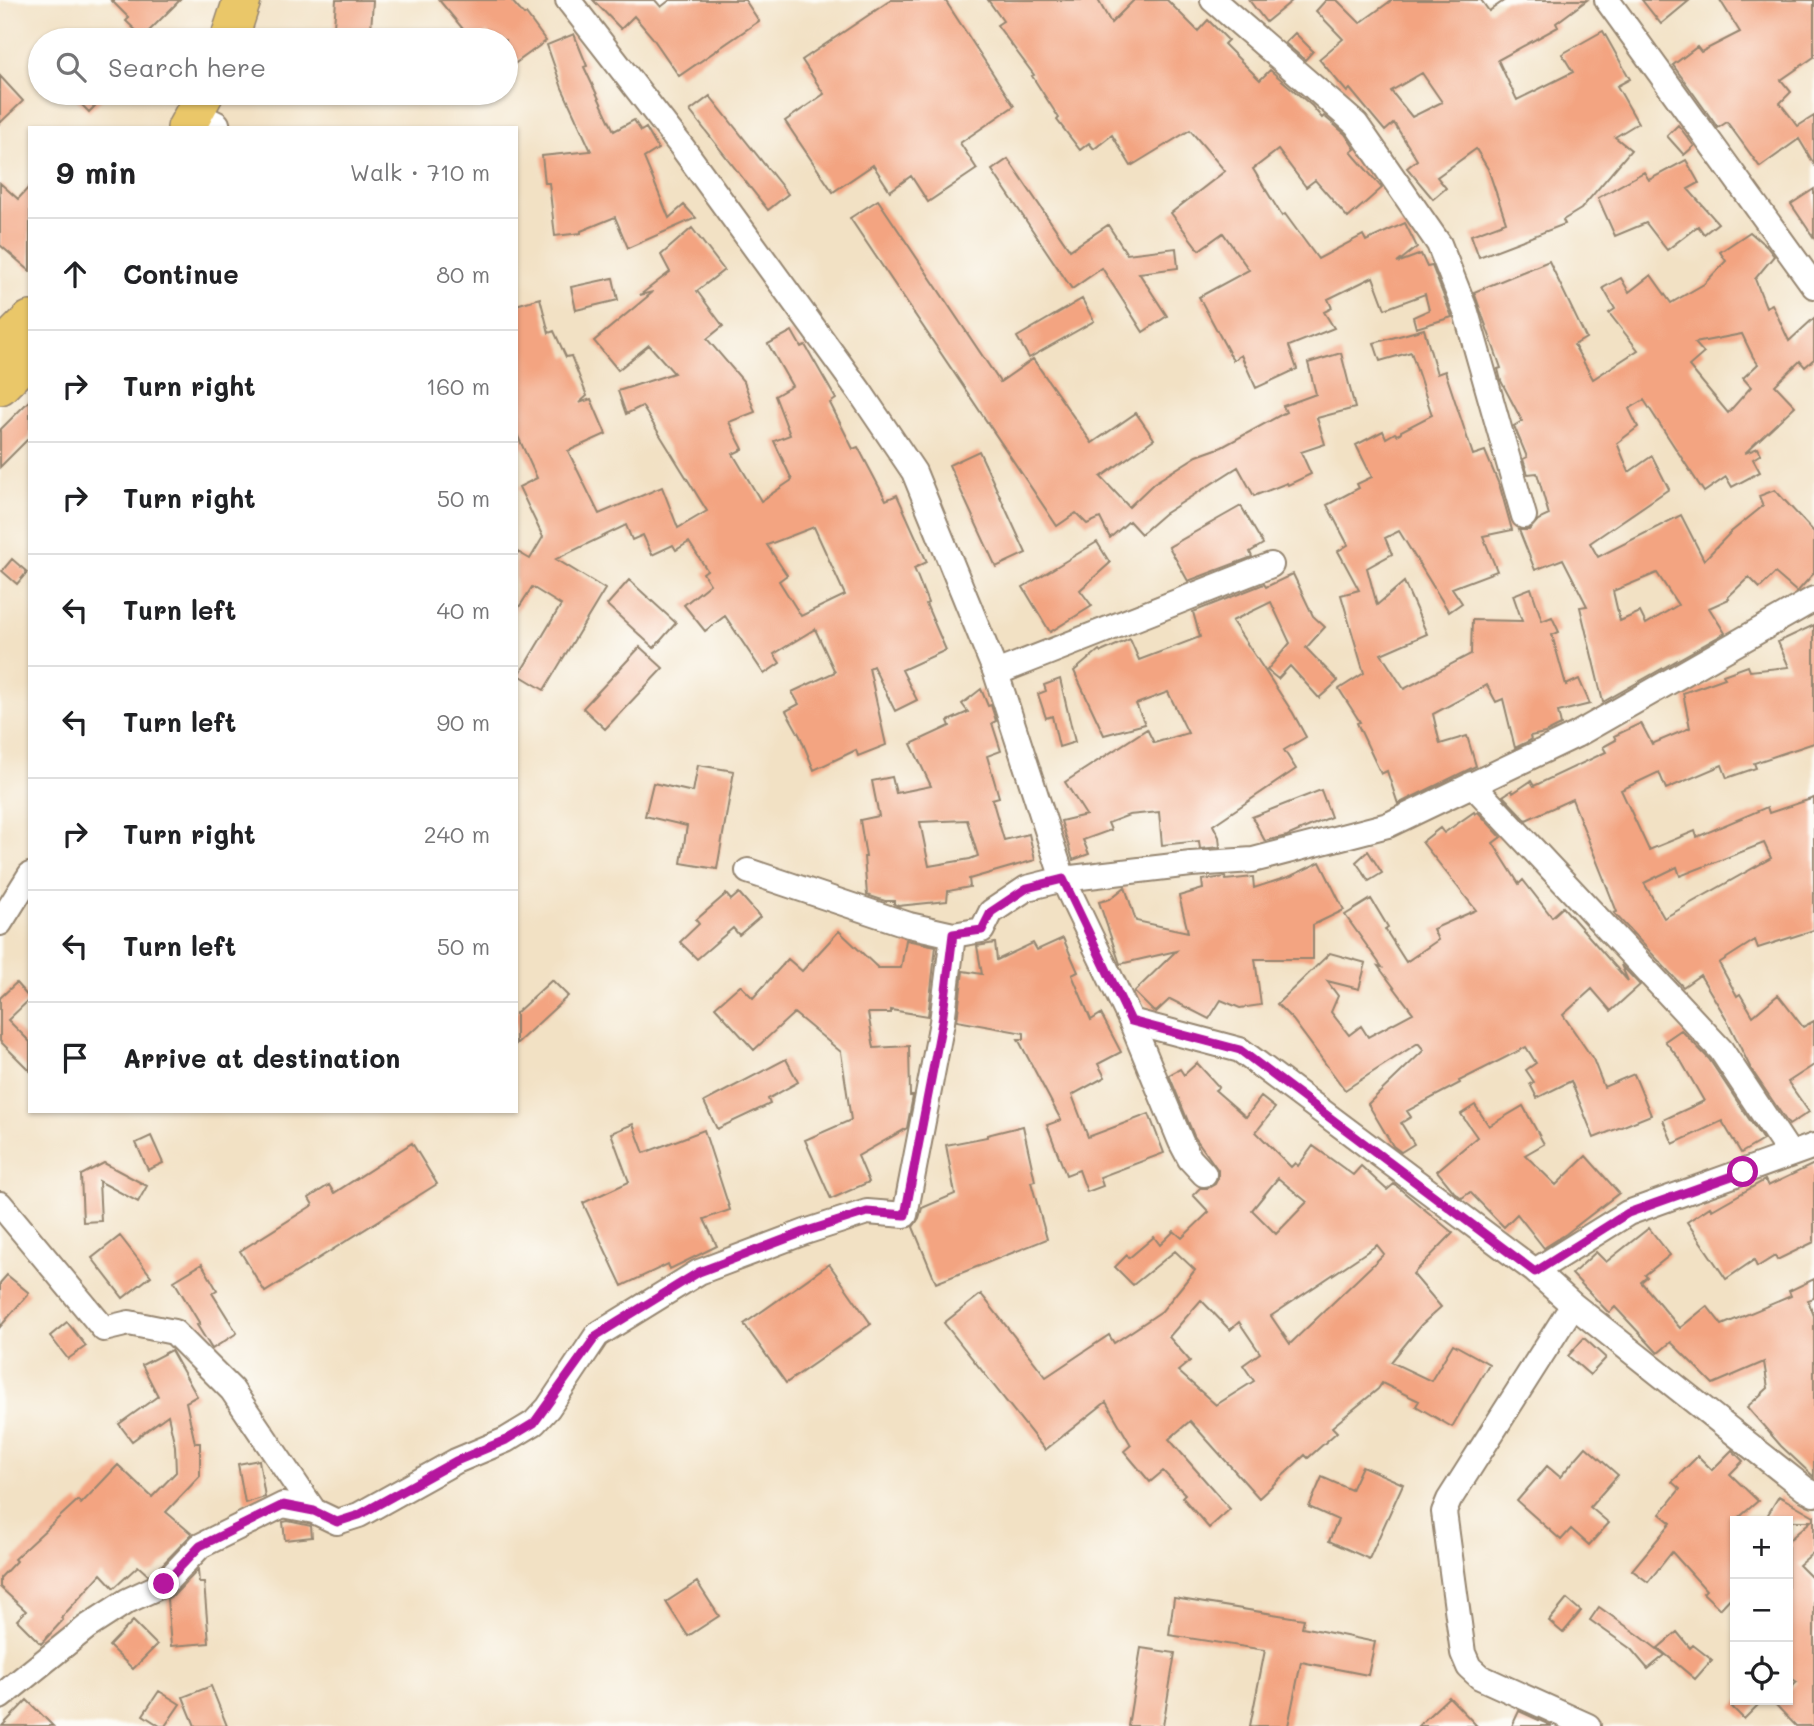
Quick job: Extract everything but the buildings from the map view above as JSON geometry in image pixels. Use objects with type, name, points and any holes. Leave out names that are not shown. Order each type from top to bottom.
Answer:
[{"type":"highway","points":[[233,28],[242,0]]},
{"type":"highway","points":[[258,28],[267,0]]},
{"type":"highway","points":[[0,350],[28,322]]},
{"type":"highway","points":[[0,386],[28,358]]},
{"type":"street","points":[[568,0],[682,147],[860,392],[914,472],[996,673],[1063,879],[1131,1021],[1181,1142],[1204,1174]]},
{"type":"street","points":[[1213,0],[1356,124],[1439,244],[1466,312],[1524,516]]},
{"type":"street","points":[[1607,0],[1814,286]]},
{"type":"street","points":[[996,673],[1271,565]]},
{"type":"street","points":[[748,871],[909,925],[953,934],[982,930],[991,912],[1027,888],[1063,879],[1191,864],[1253,860],[1388,825],[1576,735],[1814,600]]},
{"type":"street","points":[[1472,784],[1721,1050],[1790,1154]]},
{"type":"street","points":[[0,923],[28,878]]},
{"type":"street","points":[[0,1697],[87,1626],[127,1601],[164,1584],[200,1546],[283,1505],[314,1511],[337,1522],[359,1515],[456,1461],[506,1440],[534,1423],[597,1335],[699,1272],[804,1232],[867,1212],[905,1215],[942,1022],[953,934]]},
{"type":"street","points":[[1131,1021],[1240,1050],[1535,1272],[1573,1305],[1814,1494]]},
{"type":"street","points":[[1535,1272],[1628,1213],[1814,1146]]},
{"type":"street","points":[[0,1204],[104,1329],[129,1324],[174,1332],[232,1390],[314,1511]]},
{"type":"street","points":[[1573,1305],[1449,1500],[1444,1512],[1463,1653],[1469,1667],[1480,1677],[1588,1726]]},
{"type":"route","points":[[164,1584],[200,1546],[283,1505],[314,1511],[337,1522],[359,1515],[456,1461],[506,1440],[534,1423],[548,1408],[597,1335],[699,1272],[804,1232],[867,1212],[905,1215],[942,1022],[953,934],[982,930],[991,912],[1027,888],[1063,879],[1131,1021],[1240,1050],[1535,1272],[1628,1213],[1743,1172]]}]
